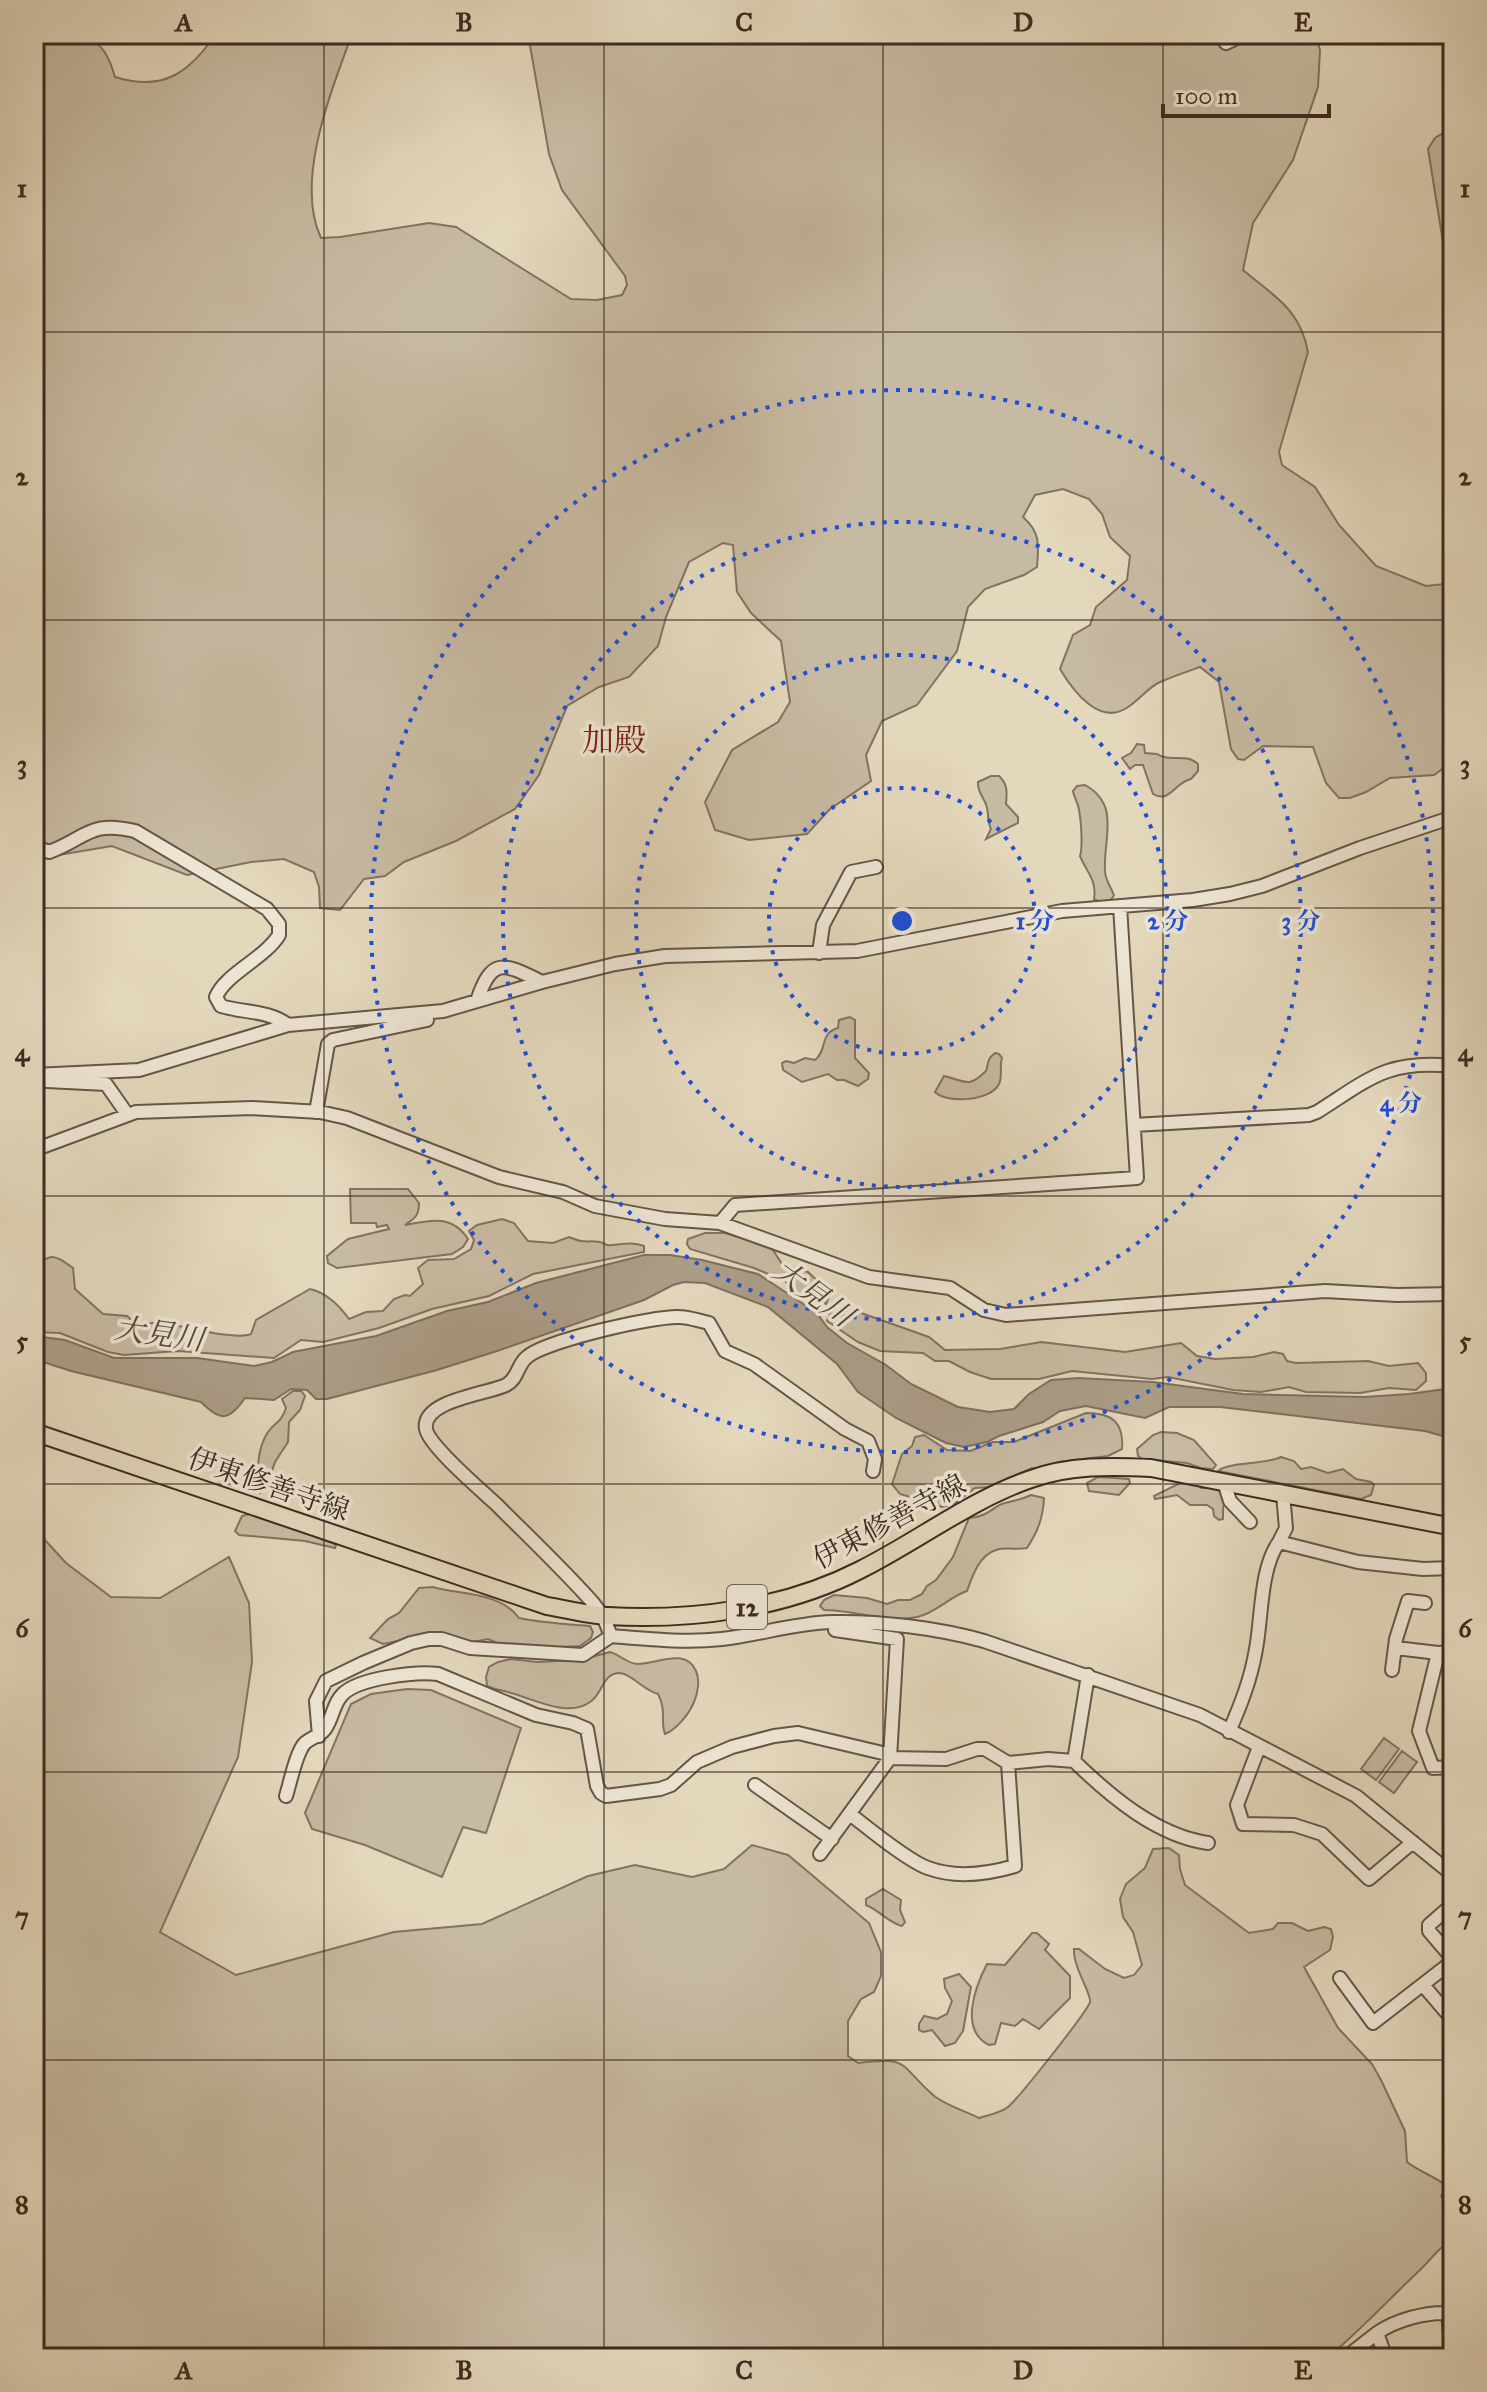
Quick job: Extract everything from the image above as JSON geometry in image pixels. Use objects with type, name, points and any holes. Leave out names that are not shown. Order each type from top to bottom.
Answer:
[{"type":"main road","name":"伊東修善寺線","points":[[34,1432],[547,1606],[603,1616],[708,1614],[771,1603],[859,1571],[980,1502],[1032,1478],[1107,1466],[1151,1468],[1453,1527]]},
{"type":"street","points":[[1219,34],[1226,43],[1245,34]]},
{"type":"street","points":[[316,1112],[328,1044],[333,1040],[423,1021],[447,1010],[542,982],[615,964],[665,956],[857,951],[1032,916],[1193,900],[1262,886],[1453,817]]},
{"type":"street","points":[[34,846],[49,852],[87,831],[101,827],[135,831],[267,909],[279,924],[279,935],[269,949],[223,986],[216,997],[221,1006],[279,1018],[288,1025]]},
{"type":"street","points":[[819,953],[825,919],[851,872],[876,867]]},
{"type":"street","points":[[720,1223],[735,1205],[1137,1178],[1120,906]]},
{"type":"street","points":[[477,1001],[487,975],[497,968],[511,968],[542,982]]},
{"type":"street","points":[[38,1075],[106,1073],[152,1067],[288,1025],[447,1010]]},
{"type":"street","points":[[1134,1125],[1309,1115],[1325,1108],[1368,1078],[1389,1069],[1410,1064],[1453,1066]]},
{"type":"street","points":[[38,1075],[48,1081],[106,1084],[127,1114]]},
{"type":"street","points":[[34,1150],[127,1114],[252,1108],[316,1112],[347,1118],[508,1180],[563,1192],[595,1206],[665,1219],[720,1223],[869,1277],[950,1288],[984,1310],[1006,1315],[1325,1291],[1453,1294]]},
{"type":"street","points":[[611,1636],[603,1616],[577,1584],[465,1476],[430,1437],[426,1420],[432,1412],[446,1403],[508,1385],[528,1356],[540,1351],[579,1336],[681,1316],[709,1323],[725,1351],[754,1364],[845,1429],[868,1441],[875,1459],[873,1471]]},
{"type":"street","points":[[1224,1482],[1230,1501],[1250,1522]]},
{"type":"street","points":[[1229,1732],[1248,1686],[1257,1646],[1269,1555],[1286,1528],[1283,1494]]},
{"type":"street","points":[[1279,1542],[1358,1562],[1423,1569],[1453,1568]]},
{"type":"street","points":[[1392,1670],[1396,1639],[1408,1601],[1425,1603]]},
{"type":"street","points":[[820,1854],[891,1756],[897,1639],[831,1629],[830,1622]]},
{"type":"street","points":[[319,1736],[316,1701],[326,1681],[411,1643],[429,1639],[442,1639],[470,1648],[583,1655],[611,1636],[680,1641],[721,1640],[830,1622],[958,1634],[1200,1715],[1356,1796],[1453,1875]]},
{"type":"street","points":[[1396,1648],[1453,1652]]},
{"type":"street","points":[[1438,1653],[1419,1731],[1433,1768],[1453,1767]]},
{"type":"street","points":[[286,1796],[300,1752],[305,1743],[319,1736],[332,1718],[339,1697],[347,1690],[373,1681],[423,1672],[438,1674],[536,1715],[587,1729],[597,1786],[606,1796],[660,1789],[671,1785],[697,1762],[732,1747],[798,1733],[891,1756],[946,1759],[985,1749],[1008,1763],[1048,1759],[1074,1761],[1138,1814],[1191,1841],[1208,1843]]},
{"type":"street","points":[[1074,1761],[1088,1675]]},
{"type":"street","points":[[1259,1747],[1237,1805],[1243,1824],[1294,1825],[1322,1834],[1369,1879],[1413,1842]]},
{"type":"street","points":[[850,1814],[926,1868],[970,1874],[1015,1866],[1008,1763]]},
{"type":"street","points":[[755,1785],[832,1839]]},
{"type":"street","points":[[1340,1978],[1373,2023],[1453,1960],[1429,1931],[1429,1925],[1453,1904]]},
{"type":"street","points":[[1423,1985],[1453,2020]]},
{"type":"street","points":[[1452,2358],[1448,2313],[1453,2293]]},
{"type":"street","points":[[1345,2358],[1388,2325],[1439,2312],[1448,2313]]},
{"type":"street","points":[[1377,2333],[1386,2358]]},
{"type":"shaded area","points":[[34,34],[84,34],[104,52],[115,77],[147,82],[173,76],[185,69],[216,34],[352,34],[326,108],[314,163],[314,215],[321,238],[429,223],[456,227],[571,299],[597,300],[622,295],[627,285],[625,276],[562,190],[549,154],[528,34],[1315,34],[1320,50],[1318,87],[1293,160],[1253,223],[1243,270],[1276,296],[1292,314],[1308,352],[1279,452],[1282,465],[1315,487],[1339,525],[1376,566],[1426,586],[1453,583],[1453,761],[1434,775],[1390,778],[1366,792],[1339,798],[1326,783],[1313,747],[1263,746],[1244,760],[1238,759],[1231,749],[1219,682],[1200,667],[1158,683],[1118,712],[1107,713],[1088,704],[1060,669],[1073,635],[1090,625],[1096,607],[1127,580],[1130,556],[1110,537],[1102,514],[1089,499],[1063,489],[1035,495],[1023,517],[1033,528],[1037,539],[1037,567],[985,589],[968,607],[957,651],[917,705],[882,721],[866,755],[871,781],[830,809],[807,834],[749,840],[715,830],[705,802],[732,750],[778,722],[790,702],[781,641],[751,613],[737,592],[733,545],[723,543],[689,562],[666,617],[658,646],[629,677],[599,687],[567,706],[539,775],[515,809],[456,841],[404,862],[385,876],[364,879],[340,910],[320,908],[319,887],[314,872],[284,859],[251,862],[187,875],[112,846],[34,859]]},
{"type":"shaded area","points":[[1453,129],[1453,304],[1428,149],[1435,138]]},
{"type":"shaded area","points":[[1137,744],[1144,745],[1145,753],[1193,760],[1198,764],[1198,771],[1168,794],[1153,794],[1143,765],[1130,769],[1122,758],[1131,753]]},
{"type":"shaded area","points":[[999,776],[1004,782],[1006,804],[1018,817],[1018,823],[986,839],[991,829],[978,782]]},
{"type":"shaded area","points":[[1085,785],[1096,793],[1107,812],[1105,874],[1114,895],[1111,900],[1102,903],[1094,899],[1093,882],[1080,856],[1080,820],[1073,791],[1077,786]]},
{"type":"shaded area","points":[[850,1017],[855,1020],[855,1058],[869,1073],[868,1079],[858,1086],[828,1074],[802,1082],[783,1070],[782,1063],[786,1061],[815,1060],[828,1034],[838,1028],[839,1020]]},
{"type":"shaded area","points":[[995,1053],[1002,1058],[1000,1081],[994,1090],[968,1099],[949,1098],[935,1092],[944,1076],[967,1082],[975,1080],[986,1071]]},
{"type":"shaded area","points":[[350,1189],[408,1189],[419,1203],[419,1208],[415,1217],[405,1225],[448,1222],[468,1239],[463,1247],[452,1254],[337,1268],[328,1263],[327,1256],[348,1239],[389,1229],[387,1225],[377,1227],[376,1223],[351,1223]]},
{"type":"shaded area","points":[[502,1219],[514,1223],[528,1241],[553,1243],[569,1237],[608,1245],[640,1245],[644,1246],[644,1252],[533,1274],[489,1296],[432,1309],[379,1328],[323,1342],[301,1340],[274,1358],[178,1351],[124,1355],[60,1333],[34,1332],[34,1265],[50,1257],[73,1268],[75,1289],[103,1314],[127,1316],[136,1324],[162,1323],[243,1336],[251,1334],[256,1320],[310,1289],[332,1300],[349,1319],[366,1312],[383,1311],[394,1299],[410,1296],[423,1284],[418,1268],[428,1260],[454,1259],[471,1249],[474,1240],[469,1231],[477,1225]]},
{"type":"shaded area","points":[[705,1233],[725,1233],[771,1247],[782,1264],[808,1272],[825,1288],[829,1297],[826,1304],[797,1296],[785,1281],[754,1268],[690,1249],[688,1239]]},
{"type":"shaded area","points":[[644,1255],[702,1260],[758,1274],[817,1313],[827,1327],[847,1343],[886,1365],[911,1384],[958,1407],[990,1412],[1014,1409],[1029,1394],[1051,1380],[1078,1378],[1153,1382],[1243,1394],[1364,1397],[1453,1388],[1453,1439],[1425,1431],[1220,1407],[1169,1407],[1145,1418],[1086,1406],[1060,1411],[1043,1422],[964,1447],[946,1443],[896,1418],[858,1392],[837,1364],[768,1307],[705,1283],[673,1285],[644,1300],[437,1370],[327,1399],[316,1399],[307,1390],[291,1389],[274,1400],[245,1398],[234,1411],[224,1416],[214,1413],[201,1402],[34,1359],[34,1336],[65,1340],[114,1358],[197,1358],[254,1366],[293,1352],[376,1336],[447,1311],[488,1302],[536,1283]]},
{"type":"shaded area","points":[[844,1307],[929,1337],[945,1350],[1000,1349],[1041,1342],[1125,1352],[1181,1343],[1197,1356],[1215,1359],[1253,1357],[1274,1352],[1296,1363],[1368,1361],[1389,1366],[1418,1363],[1426,1373],[1426,1381],[1416,1390],[1389,1388],[1360,1393],[1306,1392],[1289,1387],[1261,1392],[1233,1390],[1168,1377],[1152,1379],[1072,1371],[1039,1379],[991,1379],[949,1361],[935,1361],[923,1353],[880,1351],[858,1342],[827,1321],[832,1311]]},
{"type":"shaded area","points":[[293,1391],[301,1391],[305,1396],[300,1410],[289,1422],[288,1442],[275,1462],[266,1488],[260,1493],[258,1470],[262,1446],[268,1432],[284,1413],[286,1408],[282,1399]]},
{"type":"shaded area","points":[[1086,1413],[1103,1415],[1114,1421],[1121,1432],[1122,1449],[1108,1456],[1059,1462],[1043,1469],[1032,1468],[990,1487],[975,1488],[954,1504],[942,1507],[900,1494],[892,1484],[902,1454],[912,1446],[915,1437],[924,1435],[947,1450],[970,1451],[993,1442],[1014,1442]]},
{"type":"shaded area","points":[[1161,1432],[1177,1433],[1194,1440],[1216,1465],[1213,1469],[1201,1468],[1138,1456],[1137,1449]]},
{"type":"shaded area","points":[[1281,1457],[1294,1461],[1301,1469],[1311,1467],[1328,1473],[1343,1469],[1356,1479],[1371,1482],[1374,1485],[1371,1495],[1361,1499],[1218,1471],[1229,1466]]},
{"type":"shaded area","points":[[1098,1477],[1129,1479],[1130,1483],[1119,1495],[1089,1491],[1087,1483]]},
{"type":"shaded area","points":[[1182,1482],[1201,1488],[1220,1488],[1226,1503],[1223,1519],[1214,1516],[1213,1509],[1207,1505],[1190,1505],[1177,1495],[1155,1499],[1154,1496]]},
{"type":"shaded area","points":[[1031,1495],[1044,1498],[1039,1524],[1027,1548],[1000,1549],[990,1553],[977,1567],[967,1591],[930,1612],[917,1617],[895,1618],[824,1610],[820,1606],[834,1595],[867,1598],[887,1604],[910,1600],[922,1594],[953,1557],[969,1518]]},
{"type":"shaded area","points":[[253,1513],[316,1536],[336,1545],[335,1548],[305,1541],[239,1535],[235,1531],[242,1516]]},
{"type":"shaded area","points":[[34,1528],[66,1563],[111,1597],[160,1598],[229,1557],[249,1603],[252,1662],[238,1757],[160,1932],[236,1975],[394,1932],[482,1924],[588,1876],[635,1865],[692,1877],[724,1869],[752,1845],[788,1855],[869,1923],[881,1952],[881,1976],[874,1992],[861,1999],[848,2021],[848,2056],[858,2063],[896,2062],[938,2099],[979,2118],[1002,2111],[1014,2101],[1090,2002],[1076,1964],[1074,1949],[1079,1949],[1105,1969],[1124,1978],[1134,1975],[1142,1965],[1133,1932],[1123,1917],[1120,1899],[1126,1884],[1145,1868],[1153,1849],[1169,1848],[1179,1855],[1185,1885],[1249,1933],[1273,1929],[1278,1923],[1292,1923],[1308,1931],[1324,1927],[1331,1929],[1330,1950],[1304,1967],[1338,2028],[1372,2064],[1381,2080],[1405,2131],[1407,2162],[1447,2186],[1441,2196],[1447,2204],[1453,2204],[1453,2241],[1439,2250],[1327,2358],[34,2358]]},
{"type":"shaded area","points":[[433,1587],[491,1599],[519,1618],[590,1626],[593,1632],[591,1638],[580,1646],[542,1648],[504,1646],[488,1639],[473,1642],[408,1639],[383,1644],[370,1638],[388,1619],[399,1613],[419,1588]]},
{"type":"shaded area","points":[[610,1652],[634,1664],[678,1658],[691,1664],[697,1675],[697,1691],[692,1707],[678,1725],[665,1734],[658,1694],[620,1673],[610,1676],[590,1702],[572,1708],[551,1706],[487,1686],[489,1667],[498,1662],[511,1659],[537,1662],[580,1660]]},
{"type":"shaded area","points":[[407,1689],[431,1690],[521,1728],[486,1833],[463,1827],[442,1877],[365,1845],[312,1829],[305,1813],[351,1704],[371,1694]]},
{"type":"shaded area","points":[[1384,1738],[1399,1749],[1376,1780],[1361,1769]]},
{"type":"shaded area","points":[[1402,1751],[1417,1762],[1394,1793],[1379,1782]]},
{"type":"shaded area","points":[[883,1889],[901,1900],[900,1910],[905,1922],[902,1926],[866,1905],[866,1899]]},
{"type":"shaded area","points":[[1032,1933],[1037,1933],[1049,1944],[1045,1950],[1070,1976],[1070,1998],[1039,2029],[1023,2019],[1015,2026],[1001,2023],[995,2044],[989,2045],[974,2029],[972,2019],[978,1984],[987,1964],[1005,1965]]},
{"type":"shaded area","points":[[959,1974],[971,1987],[963,2031],[955,2043],[945,2046],[932,2030],[919,2030],[919,2024],[924,2016],[937,2019],[947,2014],[952,2001],[944,1979]]},
{"type":"district","name":"加殿","points":[[614,740]]},
{"type":"water label","name":"大見川","points":[[813,1293]]},
{"type":"water label","name":"大見川","points":[[159,1334]]}]
